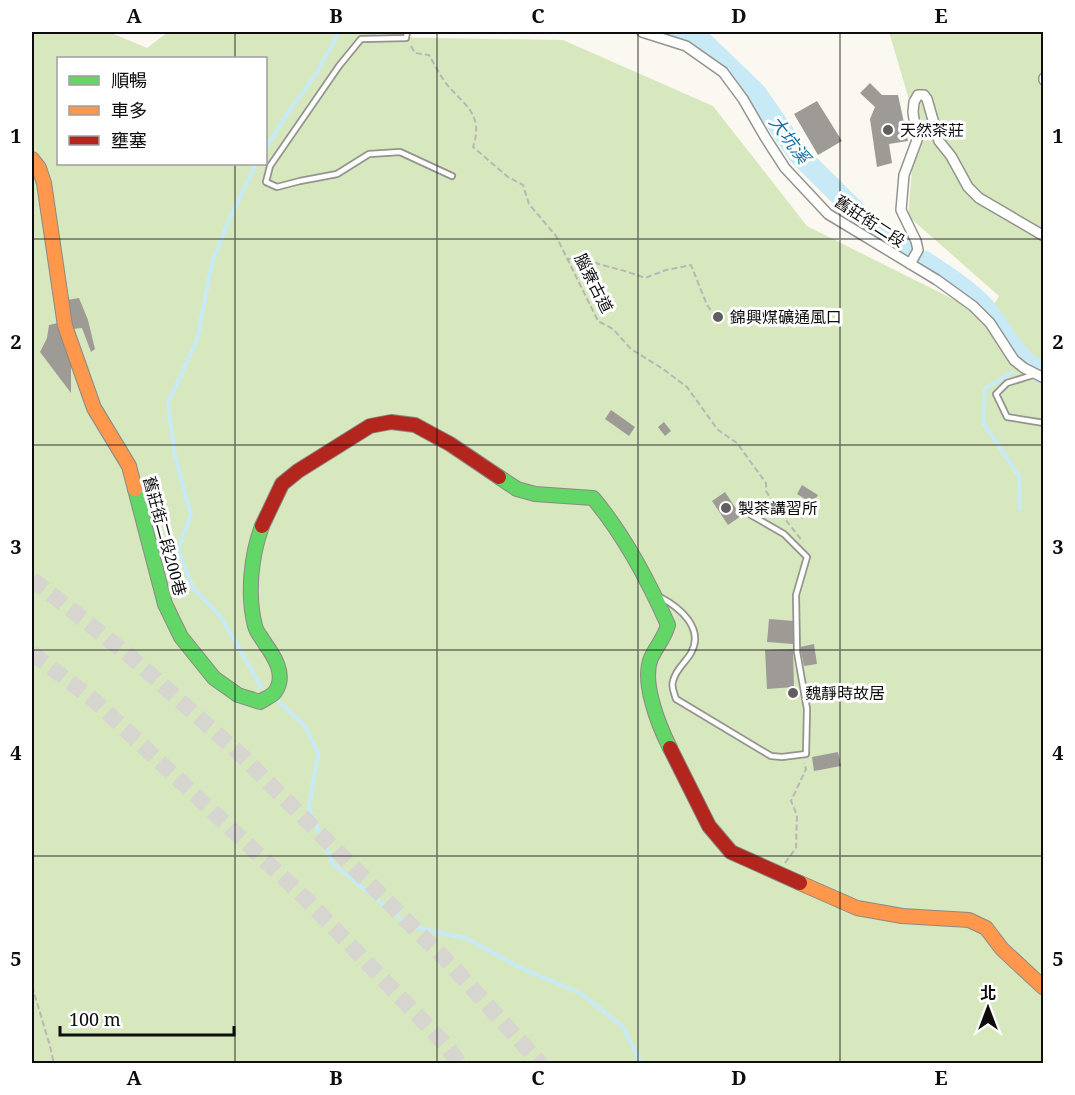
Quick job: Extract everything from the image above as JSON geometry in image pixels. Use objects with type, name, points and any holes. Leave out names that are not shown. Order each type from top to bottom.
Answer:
[{"type":"street","name":"舊莊街二段","points":[[642,32],[686,46],[723,72],[743,99],[785,168],[828,214],[937,279],[973,306],[990,323],[1014,360],[1040,376]]},
{"type":"street","points":[[910,264],[918,250],[901,210],[904,175],[917,140],[913,112],[914,102],[918,95],[924,95],[927,99],[939,141],[951,156],[968,187],[980,198],[1044,236]]},
{"type":"street","name":"舊莊街二段200巷","points":[[32,159],[39,168],[44,183],[65,326],[94,408],[129,466],[165,604],[181,637],[214,678],[238,695],[260,702],[274,693],[279,682],[280,670],[255,628],[251,596],[254,547],[263,522],[282,484],[298,471],[370,426],[391,422],[415,425],[450,444],[517,489],[535,494],[593,498],[628,545],[652,593]]},
{"type":"street","points":[[652,593],[668,625],[650,660],[648,681],[660,727],[709,826],[731,852],[857,908],[902,916],[969,920],[986,928],[1002,949],[1044,988]]},
{"type":"lane","points":[[407,32],[406,38],[361,39],[339,66],[270,166],[266,182],[277,187],[337,174],[369,154],[400,153],[452,176]]},
{"type":"lane","points":[[1040,376],[1007,383],[996,394],[1007,417],[1044,423]]},
{"type":"lane","points":[[652,593],[685,614],[693,627],[695,641],[691,652],[680,666],[672,683],[676,699],[771,756],[806,754],[807,709],[797,652],[796,595],[807,557],[784,534],[751,515]]},
{"type":"path","name":"腦寮古道","points":[[406,38],[415,53],[429,55],[449,87],[459,95],[477,122],[478,134],[473,147],[508,177],[523,185],[529,204],[556,236],[598,321],[613,329],[631,349],[687,387],[718,430],[737,443],[766,483],[766,491],[778,510],[802,539],[807,557]]},
{"type":"path","points":[[568,259],[582,257],[645,278],[666,270],[691,265],[707,305],[715,316]]},
{"type":"path","points":[[781,874],[787,858],[796,848],[797,815],[792,801],[806,769],[802,754]]},
{"type":"path","points":[[32,986],[54,1064]]},
{"type":"green space","points":[[32,32],[109,32],[147,48],[168,32],[375,32],[377,37],[563,40],[713,106],[807,226],[987,316],[999,296],[908,216],[916,123],[889,32],[1043,32],[1043,1063],[32,1063]]},
{"type":"building","name":"天然茶莊","points":[[870,83],[882,95],[898,95],[908,141],[889,144],[892,163],[877,167],[870,119],[875,107],[860,93]]},
{"type":"building","points":[[817,101],[842,141],[818,155],[794,114]]},
{"type":"building","points":[[79,298],[88,320],[95,349],[91,352],[82,328],[72,329],[67,300]]},
{"type":"building","points":[[58,323],[71,359],[71,393],[40,352],[47,338],[49,325]]},
{"type":"building","points":[[611,410],[635,427],[629,436],[605,419]]},
{"type":"building","points":[[664,422],[671,431],[665,436],[658,427]]},
{"type":"building","points":[[802,485],[818,495],[803,519],[787,510],[791,503],[799,507],[805,499],[797,494]]},
{"type":"building","name":"製茶講習所","points":[[725,492],[741,516],[728,525],[712,501]]},
{"type":"building","points":[[769,619],[794,621],[793,644],[767,642]]},
{"type":"building","points":[[814,644],[817,664],[804,666],[800,647]]},
{"type":"building","points":[[793,649],[794,687],[767,689],[765,650]]},
{"type":"building","points":[[838,752],[841,766],[814,771],[812,757]]},
{"type":"waterway","points":[[267,146],[316,74],[339,32]]},
{"type":"waterway","name":"大坑溪","points":[[674,32],[702,41],[756,93],[799,155],[875,230],[906,250]]},
{"type":"waterway","points":[[256,165],[229,220],[212,263],[197,340],[168,403],[175,457],[191,515],[178,550],[193,588],[221,617],[262,688]]},
{"type":"waterway","name":"大坑溪","points":[[924,261],[973,296],[986,309],[1018,354],[1044,374]]},
{"type":"waterway","points":[[1012,372],[985,389],[983,422],[1019,476],[1020,509]]},
{"type":"waterway","points":[[279,702],[305,726],[318,753],[309,809],[333,864],[410,926],[468,939],[523,969],[582,994],[622,1026],[642,1064]]},
{"type":"tunnel","points":[[32,579],[131,657],[242,756],[451,965],[541,1064]]},
{"type":"tunnel","points":[[32,653],[95,701],[307,900],[444,1043],[460,1064]]},
{"type":"traffic: fast","points":[[499,477],[517,489],[535,494],[593,498],[626,543],[668,625],[651,658],[648,679],[653,704],[670,748]]},
{"type":"traffic: fast","points":[[135,489],[165,604],[181,637],[214,678],[238,695],[260,702],[275,692],[280,679],[278,666],[272,653],[256,630],[251,601],[251,575],[262,526]]},
{"type":"traffic: slow","points":[[32,159],[39,168],[44,183],[65,326],[94,408],[129,466],[135,489]]},
{"type":"traffic: slow","points":[[800,883],[857,908],[902,916],[969,920],[986,928],[1002,949],[1044,988]]},
{"type":"traffic: jam","points":[[262,526],[282,484],[298,471],[370,426],[391,422],[415,425],[450,444],[499,477]]},
{"type":"traffic: jam","points":[[670,748],[709,826],[731,852],[800,883]]},
{"type":"place","name":"天然茶莊","points":[[888,130]]},
{"type":"place","name":"錦興煤礦通風口","points":[[718,317]]},
{"type":"place","name":"製茶講習所","points":[[726,508]]},
{"type":"place","name":"魏靜時故居","points":[[793,693]]}]
